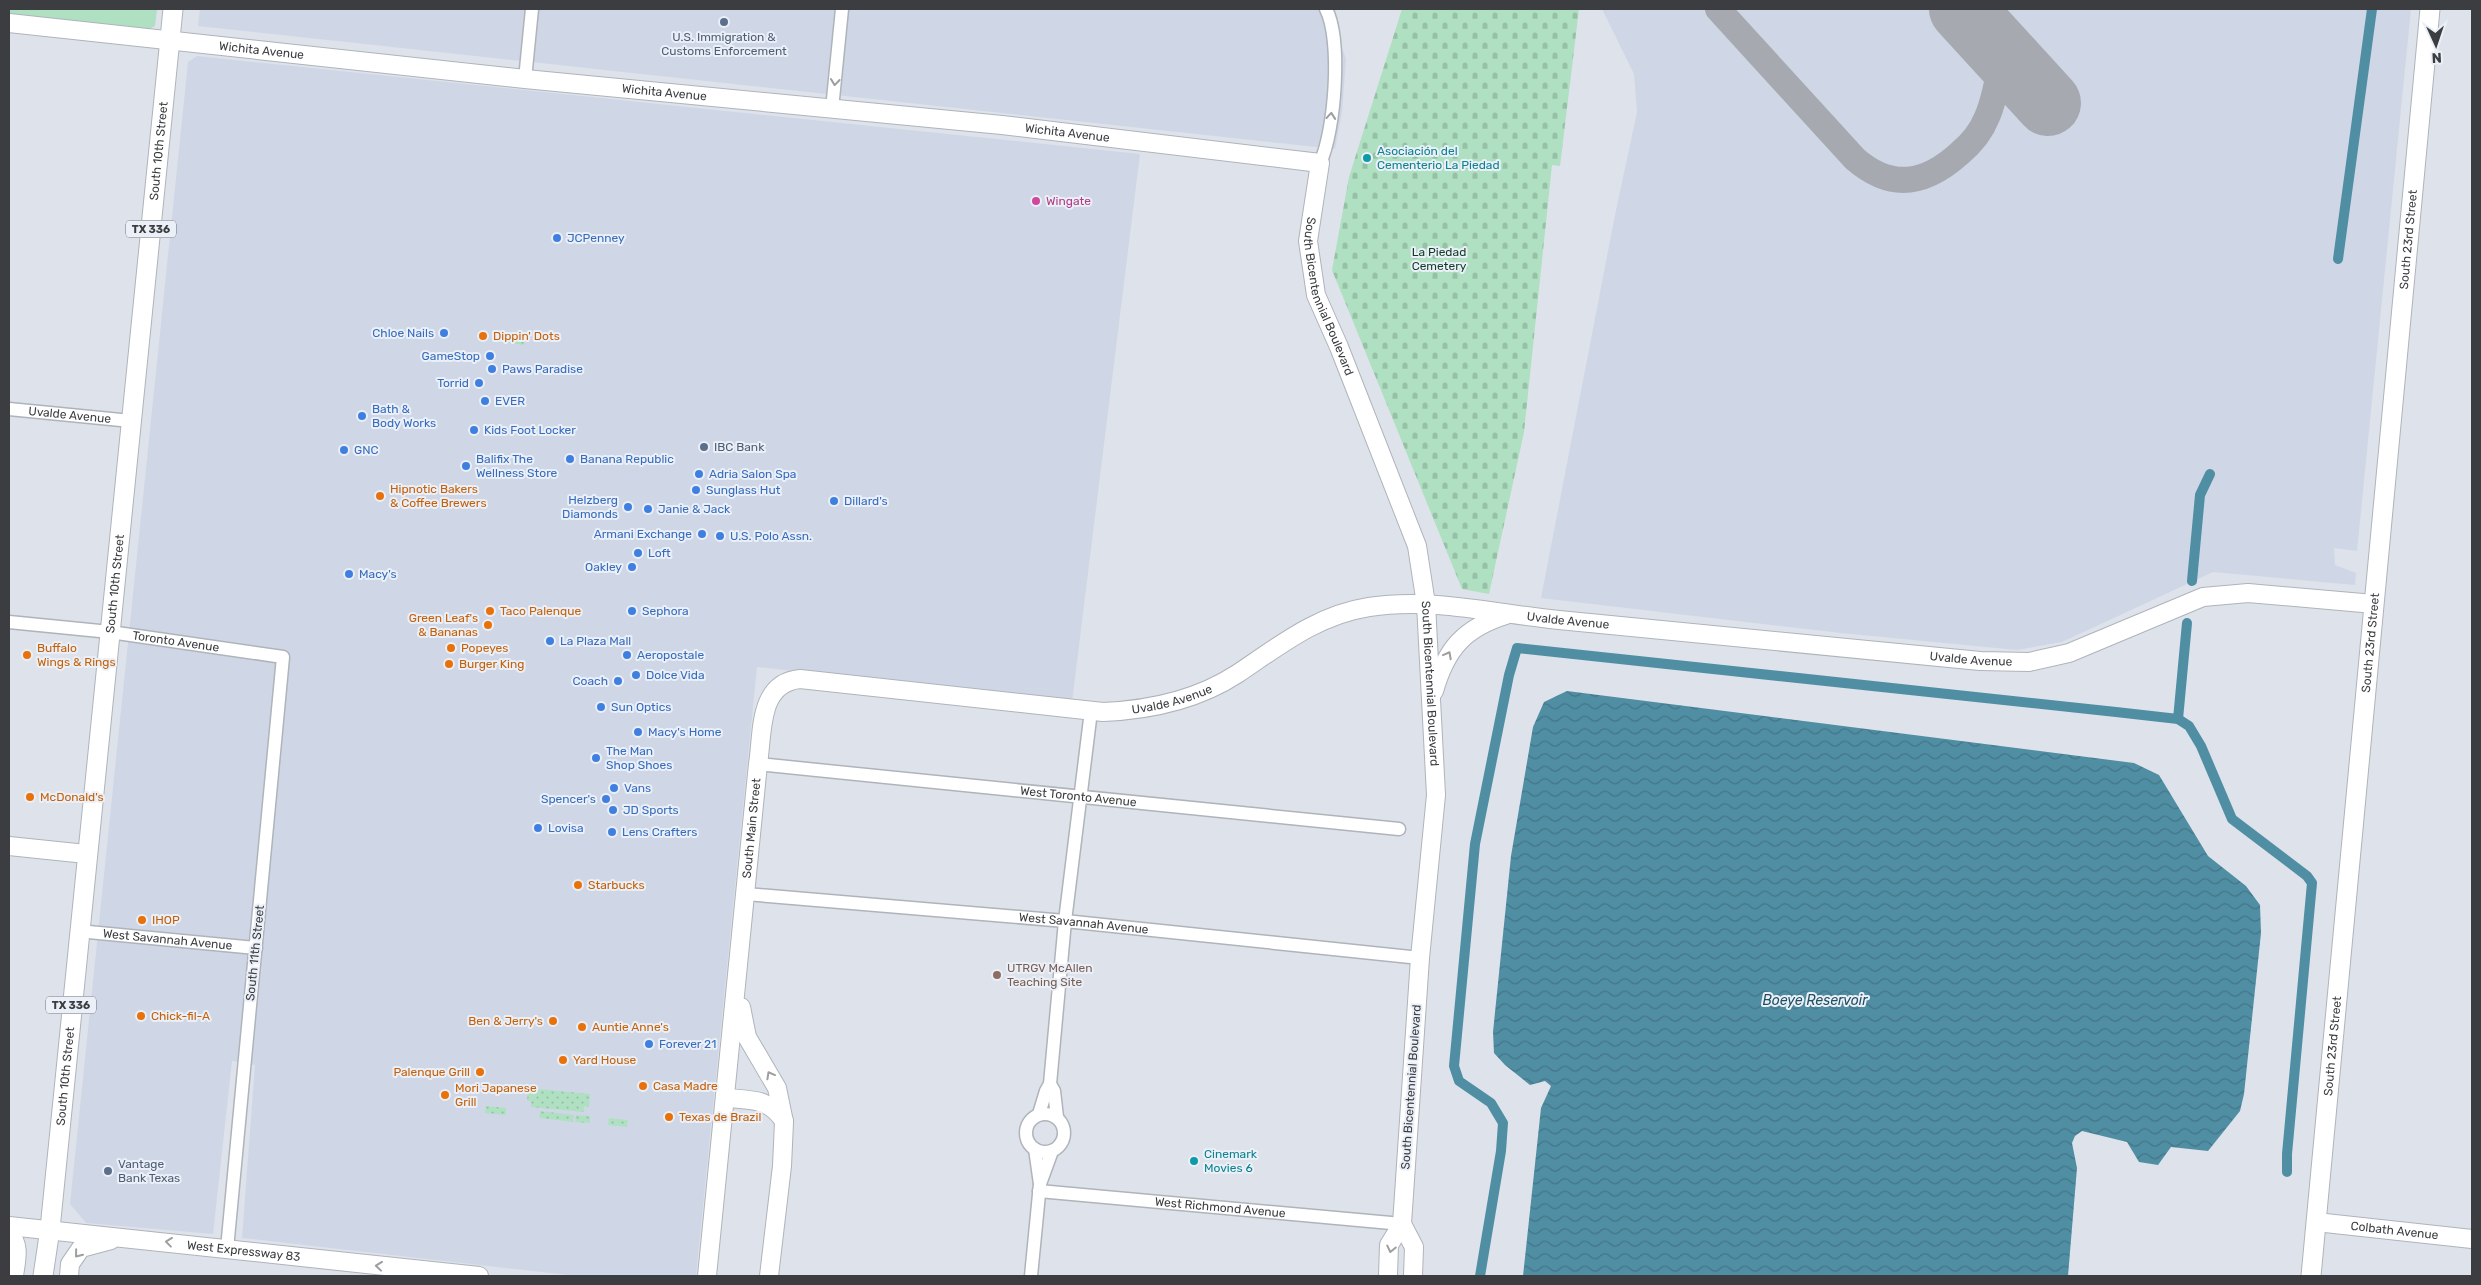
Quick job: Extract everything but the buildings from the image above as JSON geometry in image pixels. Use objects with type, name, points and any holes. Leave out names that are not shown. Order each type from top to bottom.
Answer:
[{"type":"main road","name":"South 10th Street","points":[[43,1276],[50,1229],[78,931],[173,9]]},
{"type":"main road","name":"South 23rd Street","points":[[2311,1276],[2430,9]]},
{"type":"street","points":[[525,79],[532,9]]},
{"type":"street","points":[[832,109],[842,9]]},
{"type":"street","points":[[1320,162],[1328,146],[1336,60],[1326,9]]},
{"type":"street","name":"Wichita Avenue","points":[[9,23],[525,79],[1002,125],[1320,162]]},
{"type":"street","name":"South Bicentennial Boulevard","points":[[1320,162],[1308,241],[1316,295],[1339,347],[1417,546],[1426,604],[1436,795],[1420,958],[1402,1224],[1389,1245],[1388,1276]]},
{"type":"street","name":"Uvalde Avenue","points":[[9,409],[131,421]]},
{"type":"street","name":"Uvalde Avenue","points":[[776,687],[785,682],[800,679],[1091,711],[1127,711],[1173,702],[1196,694],[1236,674],[1268,651],[1312,625],[1367,607],[1426,604],[1980,661],[2028,662],[2069,653],[2203,597],[2248,592],[2374,604]]},
{"type":"street","points":[[1431,701],[1438,676],[1450,650],[1466,634],[1488,621],[1510,614]]},
{"type":"street","name":"Toronto Avenue","points":[[9,622],[110,632],[283,657]]},
{"type":"street","name":"South 11th Street","points":[[227,1250],[283,657]]},
{"type":"street","name":"South Main Street","points":[[707,1276],[758,764],[767,704],[776,687]]},
{"type":"street","points":[[1039,1114],[1050,1084],[1066,921],[1091,711]]},
{"type":"street","name":"West Toronto Avenue","points":[[758,764],[1399,828]]},
{"type":"street","points":[[9,846],[86,854]]},
{"type":"street","name":"West Savannah Avenue","points":[[746,894],[1066,921],[1420,958]]},
{"type":"street","name":"West Savannah Avenue","points":[[78,931],[256,948]]},
{"type":"street","name":"South Main Street","points":[[738,971],[742,1019],[747,1036],[777,1088],[784,1122],[782,1166],[769,1276]]},
{"type":"street","points":[[1050,1084],[1054,1091],[1056,1117]]},
{"type":"street","points":[[725,1098],[765,1104],[776,1109],[784,1122]]},
{"type":"street","points":[[1039,1114],[1049,1114],[1056,1117],[1063,1124],[1064,1136],[1059,1146],[1052,1151],[1044,1152],[1035,1149],[1028,1142],[1026,1130],[1031,1119],[1039,1114]]},
{"type":"street","points":[[1031,1276],[1039,1187],[1035,1149]]},
{"type":"street","points":[[1039,1187],[1052,1151]]},
{"type":"street","name":"West Richmond Avenue","points":[[1039,1187],[1402,1224]]},
{"type":"street","name":"Colbath Avenue","points":[[2316,1222],[2472,1239]]},
{"type":"street","points":[[1402,1224],[1414,1247],[1413,1276]]},
{"type":"street","name":"West Expressway 83","points":[[9,1226],[479,1276]]},
{"type":"street","points":[[9,1232],[16,1244],[18,1253],[14,1276]]},
{"type":"street","points":[[69,1276],[70,1264],[80,1248],[100,1241],[134,1238]]},
{"type":"shaded area","points":[[200,9],[1329,9],[1346,59],[1342,112],[1335,149],[198,26]]},
{"type":"shaded area","points":[[1602,9],[2411,9],[2357,551],[2334,548],[2335,565],[2356,573],[2355,585],[2213,572],[2062,642],[2017,650],[1841,633],[1541,598],[1615,215],[1637,112],[1634,74]]},
{"type":"shaded area","points":[[197,56],[1140,154],[1072,702],[757,667],[696,1276],[577,1276],[242,1238],[255,1065],[232,1061],[213,1234],[86,1223],[70,1204],[188,62]]},
{"type":"green space","points":[[9,9],[157,9],[155,26],[149,29],[9,14]]},
{"type":"green space","name":"La Piedad Cemetery","points":[[1402,9],[1579,9],[1560,166],[1552,165],[1524,432],[1489,594],[1462,589],[1332,270],[1349,177]]},
{"type":"green space","points":[[508,333],[525,335],[524,345],[507,343]]},
{"type":"green space","points":[[528,1088],[590,1094],[589,1107],[584,1106],[584,1112],[531,1107],[531,1101],[527,1101]]},
{"type":"green space","points":[[486,1106],[506,1108],[506,1115],[485,1113]]},
{"type":"green space","points":[[540,1111],[574,1115],[573,1122],[539,1118]]},
{"type":"green space","points":[[576,1115],[590,1116],[590,1123],[575,1122]]},
{"type":"green space","points":[[609,1118],[628,1120],[627,1127],[608,1125]]},
{"type":"water","name":"Boeye Reservoir","points":[[1567,691],[2134,763],[2159,775],[2208,856],[2246,886],[2260,905],[2261,933],[2244,1094],[2240,1111],[2208,1151],[2171,1147],[2158,1165],[2139,1162],[2127,1142],[2082,1131],[2075,1136],[2072,1143],[2077,1168],[2068,1276],[1523,1276],[1541,1108],[1551,1086],[1545,1081],[1530,1085],[1505,1065],[1494,1053],[1493,1032],[1511,856],[1533,727],[1544,702]]},
{"type":"waterway","points":[[2338,259],[2372,9]]},
{"type":"waterway","points":[[2192,581],[2200,495],[2210,474]]},
{"type":"waterway","points":[[2178,719],[2187,623]]},
{"type":"waterway","points":[[1480,1276],[1501,1151],[1503,1123],[1491,1103],[1459,1081],[1454,1066],[1475,844],[1509,675],[1517,648],[2178,719],[2189,726],[2201,746],[2232,819],[2307,876],[2312,883],[2287,1154],[2287,1172]]},
{"type":"taxiway","points":[[1718,9],[1855,159],[1882,176],[1896,179],[1909,180],[1934,172],[1972,141],[1982,128],[1990,109],[2003,54]]},
{"type":"runway","points":[[1962,9],[2048,103]]},
{"type":"place","name":"U.S. Immigration & Customs Enforcement","points":[[724,22]]},
{"type":"place","name":"Asociación del Cementerio La Piedad","points":[[1367,158]]},
{"type":"place","name":"Wingate","points":[[1036,201]]},
{"type":"place","name":"JCPenney","points":[[557,238]]},
{"type":"place","name":"Chloe Nails","points":[[444,333]]},
{"type":"place","name":"Dippin' Dots","points":[[483,336]]},
{"type":"place","name":"GameStop","points":[[490,356]]},
{"type":"place","name":"Paws Paradise","points":[[492,369]]},
{"type":"place","name":"Torrid","points":[[479,383]]},
{"type":"place","name":"EVER","points":[[485,401]]},
{"type":"place","name":"Bath & Body Works","points":[[362,416]]},
{"type":"place","name":"Kids Foot Locker","points":[[474,430]]},
{"type":"place","name":"IBC Bank","points":[[704,447]]},
{"type":"place","name":"GNC","points":[[344,450]]},
{"type":"place","name":"Banana Republic","points":[[570,459]]},
{"type":"place","name":"Balifix The Wellness Store","points":[[466,466]]},
{"type":"place","name":"Adria Salon Spa","points":[[699,474]]},
{"type":"place","name":"Sunglass Hut","points":[[696,490]]},
{"type":"place","name":"Hipnotic Bakers & Coffee Brewers","points":[[380,496]]},
{"type":"place","name":"Dillard's","points":[[834,501]]},
{"type":"place","name":"Helzberg Diamonds","points":[[628,507]]},
{"type":"place","name":"Janie & Jack","points":[[648,509]]},
{"type":"place","name":"Armani Exchange","points":[[702,534]]},
{"type":"place","name":"U.S. Polo Assn.","points":[[720,536]]},
{"type":"place","name":"Loft","points":[[638,553]]},
{"type":"place","name":"Oakley","points":[[632,567]]},
{"type":"place","name":"Macy's","points":[[349,574]]},
{"type":"place","name":"Taco Palenque","points":[[490,611]]},
{"type":"place","name":"Sephora","points":[[632,611]]},
{"type":"place","name":"Green Leaf's & Bananas","points":[[488,625]]},
{"type":"place","name":"La Plaza Mall","points":[[550,641]]},
{"type":"place","name":"Popeyes","points":[[451,648]]},
{"type":"place","name":"Buffalo Wings & Rings","points":[[27,655]]},
{"type":"place","name":"Aeropostale","points":[[627,655]]},
{"type":"place","name":"Burger King","points":[[449,664]]},
{"type":"place","name":"Dolce Vida","points":[[636,675]]},
{"type":"place","name":"Coach","points":[[618,681]]},
{"type":"place","name":"Sun Optics","points":[[601,707]]},
{"type":"place","name":"Macy's Home","points":[[638,732]]},
{"type":"place","name":"The Man Shop Shoes","points":[[596,758]]},
{"type":"place","name":"Vans","points":[[614,788]]},
{"type":"place","name":"McDonald's","points":[[30,797]]},
{"type":"place","name":"Spencer's","points":[[606,799]]},
{"type":"place","name":"JD Sports","points":[[613,810]]},
{"type":"place","name":"Lovisa","points":[[538,828]]},
{"type":"place","name":"Lens Crafters","points":[[612,832]]},
{"type":"place","name":"Starbucks","points":[[578,885]]},
{"type":"place","name":"IHOP","points":[[142,920]]},
{"type":"place","name":"UTRGV McAllen Teaching Site","points":[[997,975]]},
{"type":"place","name":"Chick-fil-A","points":[[141,1016]]},
{"type":"place","name":"Ben & Jerry's","points":[[553,1021]]},
{"type":"place","name":"Auntie Anne's","points":[[582,1027]]},
{"type":"place","name":"Forever 21","points":[[649,1044]]},
{"type":"place","name":"Yard House","points":[[563,1060]]},
{"type":"place","name":"Palenque Grill","points":[[480,1072]]},
{"type":"place","name":"Casa Madre","points":[[643,1086]]},
{"type":"place","name":"Mori Japanese Grill","points":[[445,1095]]},
{"type":"place","name":"Texas de Brazil","points":[[669,1117]]},
{"type":"place","name":"Cinemark Movies 6","points":[[1194,1161]]},
{"type":"place","name":"Vantage Bank Texas","points":[[108,1171]]}]
